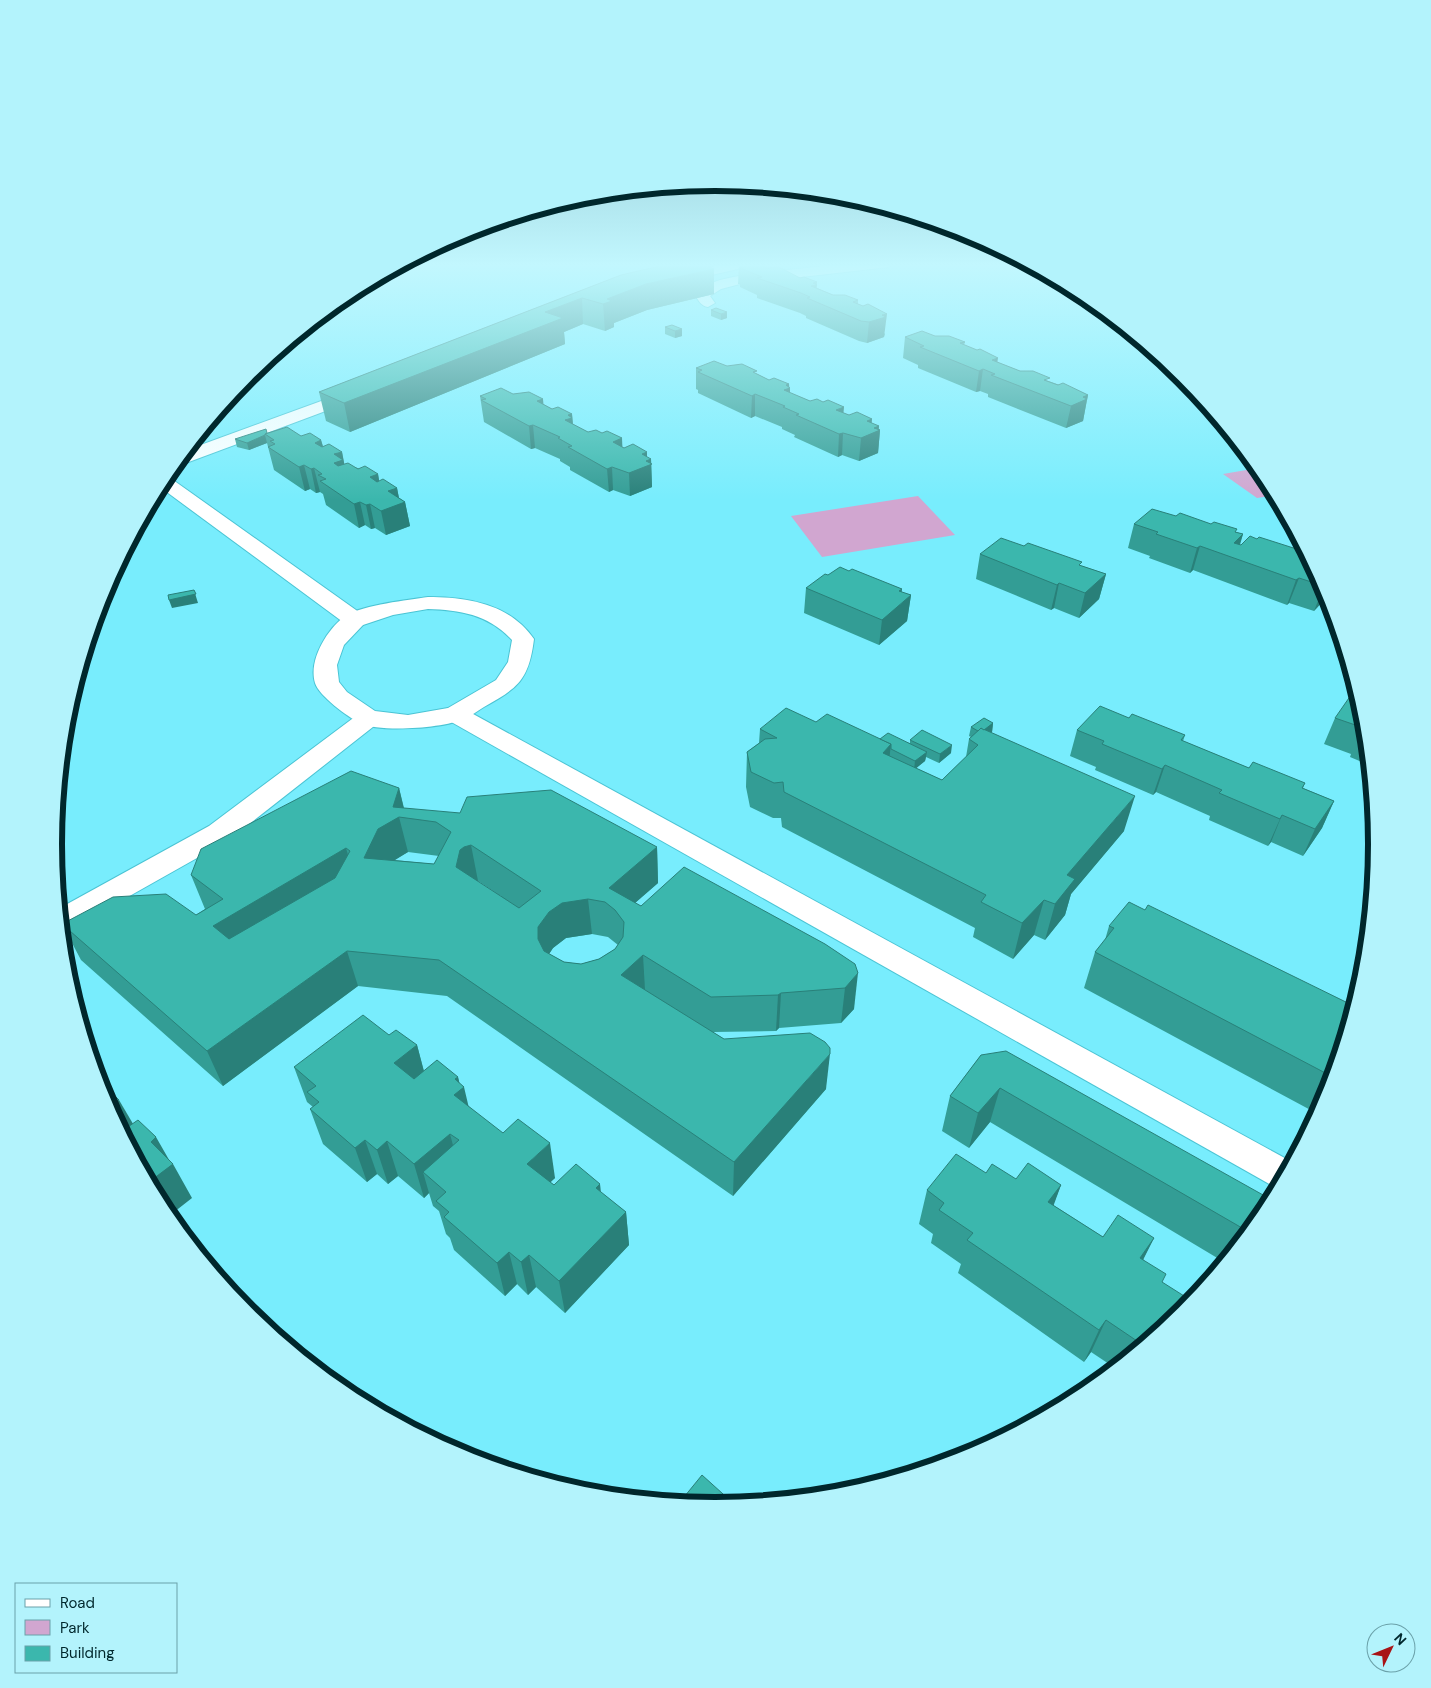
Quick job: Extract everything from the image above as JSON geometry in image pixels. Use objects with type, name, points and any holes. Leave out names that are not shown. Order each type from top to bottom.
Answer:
[{"type":"street","points":[[191,455],[372,387]]},
{"type":"street","points":[[171,485],[355,620]]},
{"type":"street","points":[[437,603],[454,604],[504,620],[523,639],[520,662],[505,685],[455,714],[408,722],[370,718],[339,697],[327,684],[325,665],[332,643],[355,620],[390,609],[437,603]]},
{"type":"street","points":[[455,714],[1279,1173]]},
{"type":"street","points":[[67,918],[219,833],[370,718]]},
{"type":"green space","points":[[1250,469],[1268,496],[1257,498],[1223,474]]},
{"type":"green space","points":[[918,496],[955,535],[822,557],[791,516]]},
{"type":"building","points":[[449,342],[502,342],[344,403],[319,392]]},
{"type":"building","points":[[915,342],[964,342],[960,343],[977,350],[980,349],[998,358],[992,360],[1020,371],[1033,371],[1050,378],[1044,380],[1058,385],[1063,383],[1088,395],[1083,397],[1087,399],[1071,406],[991,375],[995,374],[983,369],[979,371],[920,347],[924,346]]},
{"type":"building","points":[[714,361],[727,366],[742,364],[757,371],[753,372],[769,380],[774,378],[789,384],[786,385],[790,388],[784,390],[810,401],[817,399],[823,402],[828,400],[844,407],[836,410],[849,415],[857,412],[872,419],[867,421],[879,426],[874,428],[880,430],[861,438],[843,433],[839,434],[796,415],[799,414],[783,407],[785,406],[755,394],[752,396],[698,372],[702,370],[696,368]]},
{"type":"building","points":[[501,388],[513,394],[529,392],[543,399],[537,401],[552,409],[558,407],[572,414],[568,415],[572,418],[565,420],[588,432],[596,430],[602,433],[607,431],[622,438],[613,442],[624,448],[633,444],[647,452],[642,454],[651,459],[646,461],[652,464],[629,473],[612,467],[607,469],[568,447],[572,446],[558,438],[560,437],[533,425],[529,426],[481,400],[486,399],[480,396]]},
{"type":"building","points":[[287,427],[301,436],[310,433],[321,440],[315,443],[322,447],[329,444],[342,452],[334,454],[343,460],[334,463],[338,466],[348,463],[358,469],[365,466],[378,474],[370,477],[377,482],[383,479],[397,488],[388,491],[405,502],[381,511],[370,504],[366,505],[360,502],[354,504],[320,481],[326,479],[318,475],[322,474],[314,468],[311,469],[304,465],[299,467],[268,447],[275,444],[270,441],[274,440],[265,434]]},
{"type":"building","points":[[266,429],[267,433],[265,435],[247,443],[235,439]]},
{"type":"building","points":[[1152,509],[1176,516],[1180,513],[1211,524],[1214,522],[1237,529],[1235,532],[1243,534],[1234,543],[1241,545],[1250,536],[1298,549],[1314,583],[1299,578],[1296,580],[1200,546],[1197,548],[1156,534],[1158,532],[1134,524]]},
{"type":"building","points":[[1001,538],[1024,546],[1028,543],[1082,562],[1079,565],[1106,574],[1085,593],[1059,583],[1057,585],[980,554]]},
{"type":"building","points":[[840,567],[849,571],[852,569],[902,589],[899,591],[911,595],[882,620],[806,588],[825,574],[828,575]]},
{"type":"building","points":[[194,590],[196,594],[169,600],[168,595]]},
{"type":"building","points":[[1351,695],[1357,726],[1335,718]]},
{"type":"building","points":[[1100,706],[1129,718],[1132,714],[1185,735],[1181,740],[1249,768],[1253,762],[1305,783],[1302,788],[1334,801],[1315,829],[1282,815],[1280,819],[1219,793],[1222,790],[1165,765],[1162,769],[1102,744],[1104,741],[1077,730]]},
{"type":"building","points":[[786,708],[816,722],[827,714],[891,744],[883,753],[942,780],[978,745],[969,739],[981,728],[1135,796],[1067,875],[1075,879],[1055,904],[1044,900],[1022,923],[981,902],[986,895],[784,792],[783,782],[774,783],[751,772],[747,752],[765,739],[777,738],[760,729]]},
{"type":"building","points":[[984,718],[993,723],[984,730],[981,728],[978,731],[971,727]]},
{"type":"building","points":[[922,730],[952,745],[940,754],[910,740]]},
{"type":"building","points":[[888,733],[927,752],[915,761],[891,749],[891,744],[880,739]]},
{"type":"building","points":[[351,771],[399,788],[393,807],[460,813],[467,797],[551,790],[657,847],[609,888],[641,906],[684,867],[825,944],[855,964],[858,973],[845,988],[781,993],[778,995],[711,997],[643,955],[621,975],[724,1039],[810,1033],[825,1042],[830,1048],[830,1054],[734,1162],[439,960],[347,951],[207,1051],[68,929],[67,921],[113,897],[166,894],[196,915],[223,899],[191,875],[201,849]],"holes":[[[399,817],[436,822],[451,832],[434,864],[364,858],[378,829]],[[471,845],[541,891],[519,908],[456,867],[460,850]],[[346,848],[350,851],[335,878],[229,939],[213,926]],[[588,899],[605,902],[615,910],[624,922],[623,937],[615,949],[599,959],[581,964],[564,962],[544,951],[538,939],[538,927],[549,912],[562,903]]]},
{"type":"building","points":[[1129,902],[1145,910],[1148,905],[1348,1003],[1327,1074],[1095,952],[1114,928],[1109,926]]},
{"type":"building","points":[[363,1015],[389,1035],[396,1030],[417,1045],[394,1063],[414,1079],[437,1060],[458,1077],[455,1079],[464,1087],[454,1095],[503,1133],[518,1119],[550,1143],[527,1164],[554,1185],[576,1164],[600,1184],[596,1188],[626,1212],[559,1281],[529,1255],[521,1262],[509,1252],[497,1263],[444,1217],[449,1212],[436,1201],[446,1192],[423,1172],[459,1140],[450,1134],[414,1164],[387,1141],[377,1150],[365,1140],[355,1148],[310,1109],[319,1102],[307,1092],[316,1086],[294,1067]]},
{"type":"building","points":[[1006,1051],[1265,1196],[1243,1229],[1000,1088],[978,1113],[950,1096],[981,1055]]},
{"type":"building","points":[[111,1092],[119,1100],[116,1102]]},
{"type":"building","points":[[138,1120],[156,1137],[151,1142],[173,1164],[155,1178],[127,1127]]},
{"type":"building","points":[[956,1154],[986,1173],[992,1164],[1016,1179],[1028,1163],[1061,1185],[1048,1202],[1103,1237],[1118,1215],[1154,1238],[1140,1258],[1166,1274],[1162,1282],[1186,1297],[1138,1342],[1106,1320],[1099,1330],[967,1240],[973,1233],[939,1210],[944,1203],[927,1190]]},
{"type":"building","points":[[702,1475],[726,1497],[716,1497],[685,1496]]}]
